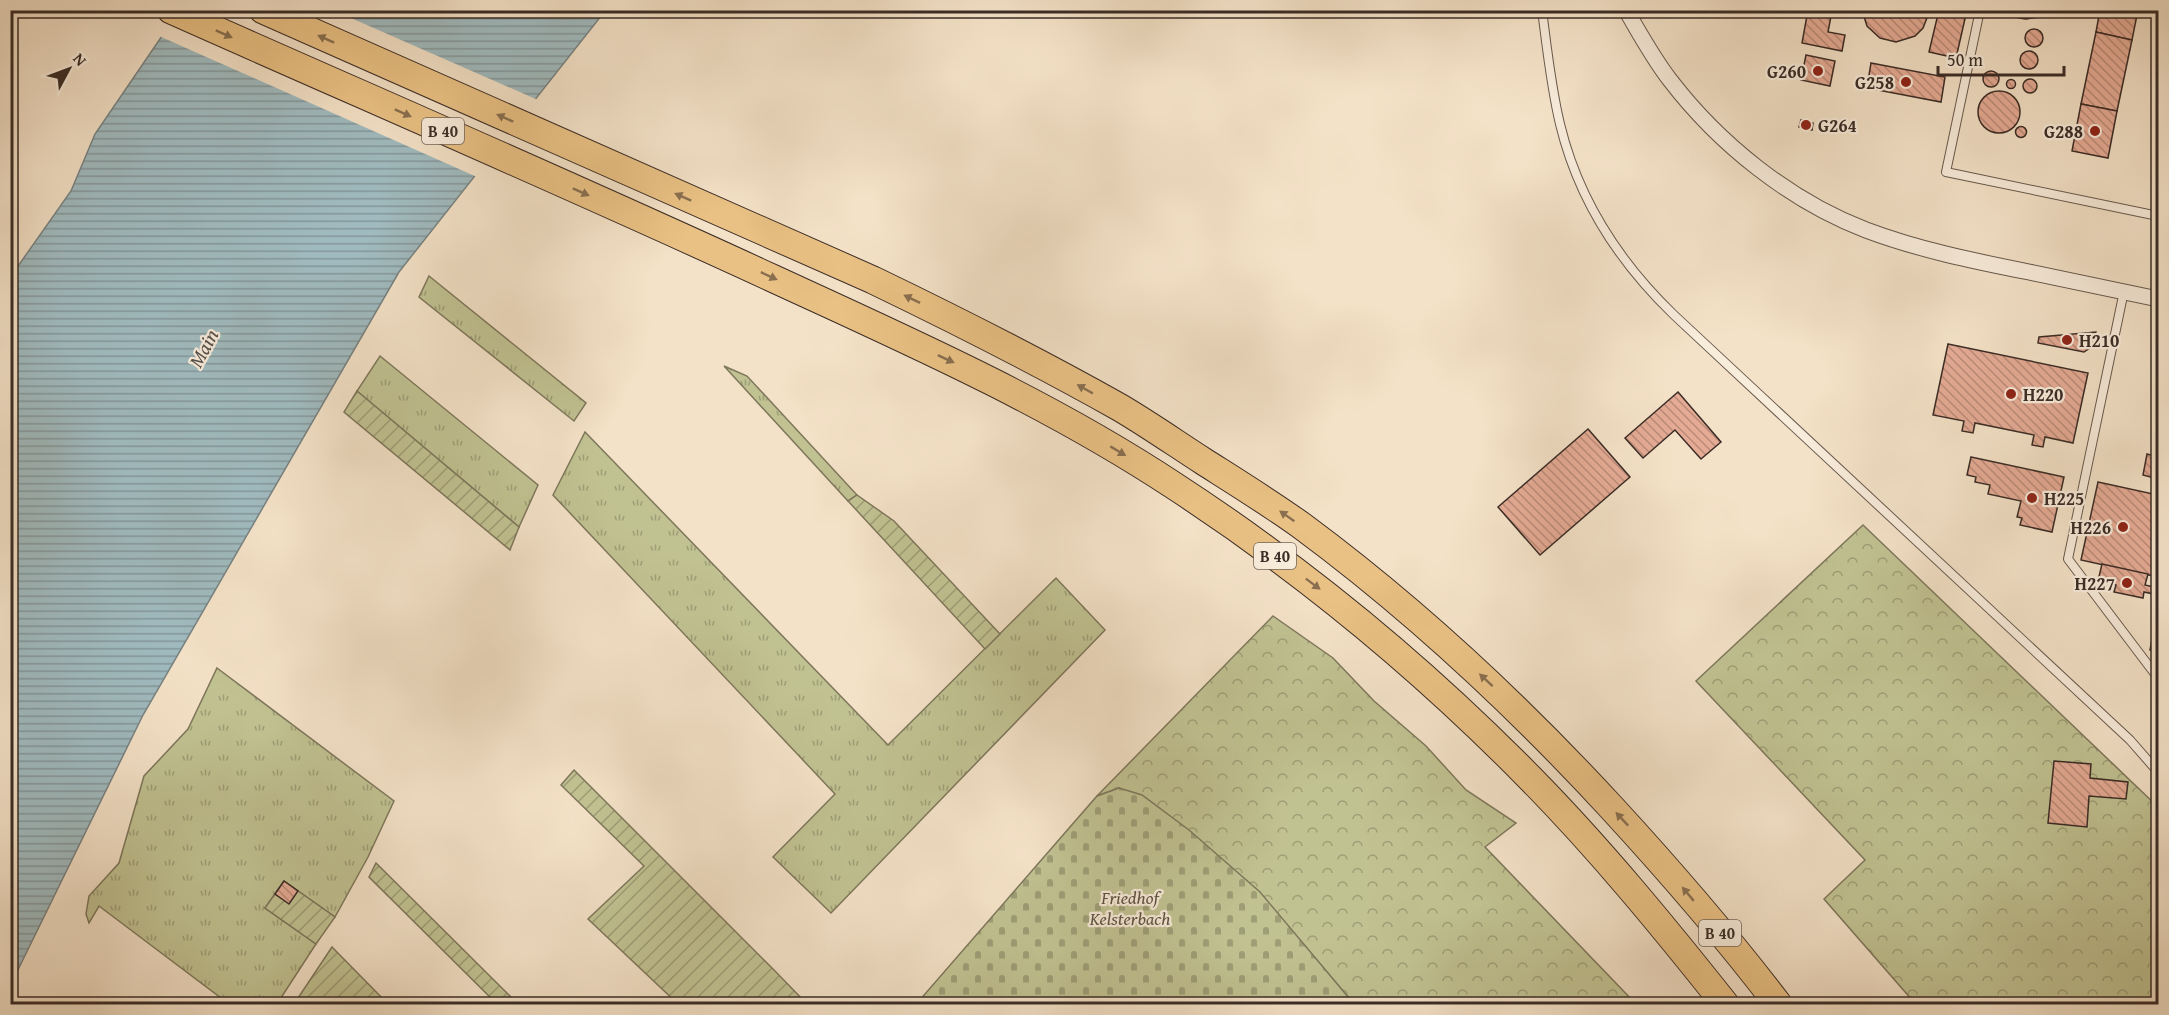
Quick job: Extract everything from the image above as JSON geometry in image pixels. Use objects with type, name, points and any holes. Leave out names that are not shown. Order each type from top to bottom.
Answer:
[{"type":"highway","name":"B 40","points":[[171,10],[716,252],[964,368],[1075,426],[1170,482],[1300,574],[1353,615],[1432,683],[1530,778],[1631,890],[1725,1005]]},
{"type":"highway","name":"B 40","points":[[263,10],[873,280],[969,326],[1122,409],[1302,526],[1377,584],[1446,643],[1562,754],[1662,862],[1778,1005]]},
{"type":"street","points":[[1626,10],[1665,74],[1713,128],[1756,166],[1826,211],[1864,229],[1917,247],[1966,260],[2158,299]]},
{"type":"lane","points":[[1542,10],[1554,96],[1568,154],[1578,181],[1602,228],[1635,275],[1674,315],[2130,740],[2158,772]]},
{"type":"lane","points":[[1980,10],[1946,172],[2158,216]]},
{"type":"lane","points":[[2124,291],[2068,559],[2158,678]]},
{"type":"green space","points":[[429,276],[586,403],[574,421],[419,297]]},
{"type":"green space","points":[[380,356],[538,485],[519,527],[357,391]]},
{"type":"green space","points":[[724,366],[747,376],[857,495],[848,501]]},
{"type":"green space","points":[[357,391],[519,527],[510,550],[344,412]]},
{"type":"green space","points":[[585,432],[888,745],[1056,578],[1105,630],[831,913],[773,857],[835,794],[553,495]]},
{"type":"green space","points":[[857,495],[894,521],[1000,634],[985,649],[848,501]]},
{"type":"green space","points":[[1863,525],[2158,807],[2158,1004],[1926,1004],[1913,1001],[1824,899],[1865,860],[1696,681]]},
{"type":"green space","points":[[1273,616],[1333,658],[1374,701],[1426,746],[1466,790],[1516,823],[1485,847],[1636,1004],[1354,1004],[1260,893],[1119,788],[1097,796]]},
{"type":"green space","points":[[217,668],[394,801],[368,857],[335,917],[284,881],[265,908],[316,944],[277,1004],[229,1004],[99,906],[89,923],[86,914],[89,896],[119,863],[144,776],[188,729]]},
{"type":"green space","points":[[574,770],[807,1004],[678,1004],[588,919],[644,866],[561,785]]},
{"type":"green space","name":"Friedhof Kelsterbach","points":[[1119,788],[1142,795],[1189,830],[1260,892],[1354,1004],[921,1004],[918,1002],[1097,796]]},
{"type":"green space","points":[[376,863],[518,1004],[497,1004],[369,877]]},
{"type":"green space","points":[[284,881],[335,917],[316,944],[265,908]]},
{"type":"green space","points":[[332,947],[388,1004],[294,1004]]},
{"type":"water","name":"Main","points":[[179,11],[605,11],[399,272],[143,715],[11,984],[11,276],[71,191],[95,134]]},
{"type":"pier","points":[[176,10],[335,11],[538,100],[477,177],[159,36]]},
{"type":"building","points":[[1808,10],[1832,11],[1828,32],[1845,35],[1842,51],[1802,43]]},
{"type":"building","points":[[1862,10],[1930,10],[1923,28],[1915,36],[1896,42],[1880,38],[1867,26]]},
{"type":"building","points":[[1939,10],[1967,10],[1956,58],[1929,52]]},
{"type":"building","points":[[2008,10],[2047,10],[2039,17],[2026,19],[2019,18]]},
{"type":"building","points":[[2100,10],[2138,10],[2132,40],[2096,32]]},
{"type":"building","points":[[2030,29],[2038,29],[2043,34],[2041,45],[2030,47],[2025,42],[2025,34]]},
{"type":"building","points":[[2096,32],[2132,40],[2117,111],[2081,104]]},
{"type":"building","points":[[2025,51],[2033,51],[2038,56],[2036,67],[2025,69],[2020,64],[2020,56]]},
{"type":"building","name":"G260","points":[[1806,55],[1835,61],[1830,86],[1801,80]]},
{"type":"building","name":"G258","points":[[1871,63],[1945,77],[1941,102],[1867,88]]},
{"type":"building","points":[[1991,71],[1997,73],[1999,79],[1997,85],[1991,87],[1985,85],[1983,79],[1985,73]]},
{"type":"building","points":[[2030,79],[2035,81],[2037,86],[2035,91],[2030,93],[2025,91],[2023,86],[2025,81]]},
{"type":"building","points":[[2011,80],[2015,84],[2011,88],[2007,84]]},
{"type":"building","points":[[1999,91],[2014,97],[2020,112],[2014,127],[1999,133],[1984,127],[1978,112],[1984,97]]},
{"type":"building","name":"G288","points":[[2081,104],[2117,111],[2108,158],[2072,151]]},
{"type":"building","name":"G264","points":[[1801,120],[1813,123],[1812,130],[1799,127]]},
{"type":"building","points":[[2021,126],[2027,132],[2021,138],[2015,132]]},
{"type":"building","name":"H210","points":[[2096,332],[2094,345],[2084,352],[2038,343],[2039,337]]},
{"type":"building","name":"H220","points":[[1948,344],[2088,373],[2073,443],[2045,437],[2043,447],[2032,445],[2034,435],[1975,423],[1973,433],[1962,431],[1964,421],[1933,415]]},
{"type":"building","points":[[1678,392],[1721,442],[1701,459],[1675,430],[1643,458],[1625,438]]},
{"type":"building","points":[[1588,429],[1630,477],[1540,555],[1498,507]]},
{"type":"building","points":[[2147,454],[2158,457],[2158,479],[2143,475]]},
{"type":"building","name":"H225","points":[[1971,457],[2064,477],[2052,532],[2020,525],[2022,518],[2017,517],[2021,501],[1988,494],[1990,485],[1975,482],[1976,477],[1967,475]]},
{"type":"building","name":"H226","points":[[2098,482],[2158,495],[2158,577],[2081,560]]},
{"type":"building","name":"H227","points":[[2102,564],[2148,574],[2145,585],[2158,588],[2158,595],[2144,592],[2143,598],[2114,592],[2116,585],[2098,581]]},
{"type":"building","name":"H227","points":[[2158,608],[2158,652],[2150,650]]},
{"type":"building","points":[[2054,761],[2091,764],[2090,778],[2128,782],[2126,799],[2089,796],[2087,827],[2048,823]]},
{"type":"building","points":[[284,881],[298,891],[289,904],[275,894]]},
{"type":"place","name":"G260","points":[[1818,71]]},
{"type":"place","name":"G258","points":[[1906,82]]},
{"type":"place","name":"G264","points":[[1806,125]]},
{"type":"place","name":"G288","points":[[2095,131]]},
{"type":"place","name":"H210","points":[[2067,340]]},
{"type":"place","name":"H220","points":[[2011,394]]},
{"type":"place","name":"H225","points":[[2032,498]]},
{"type":"place","name":"H226","points":[[2123,527]]},
{"type":"place","name":"H227","points":[[2127,583]]}]
